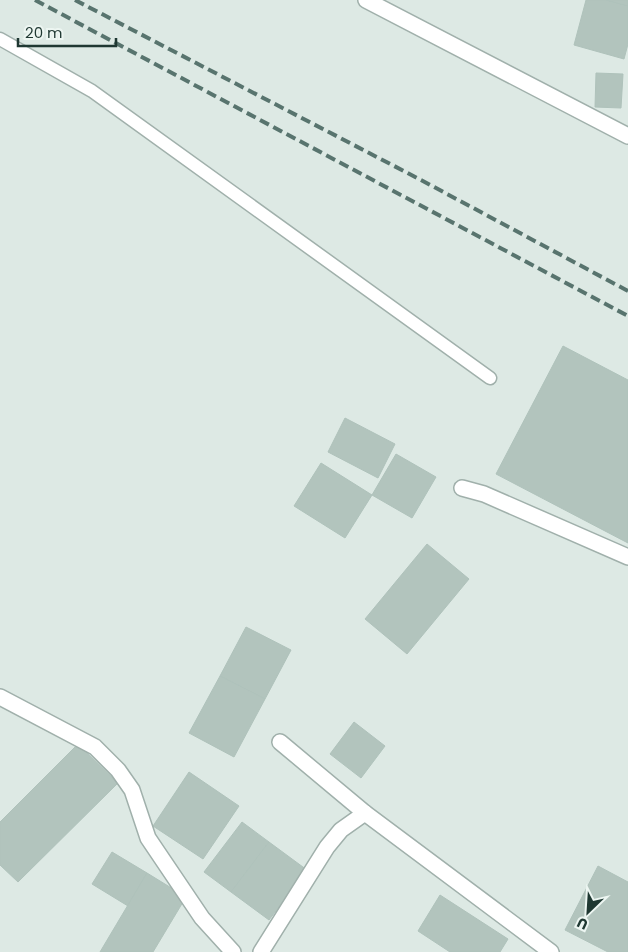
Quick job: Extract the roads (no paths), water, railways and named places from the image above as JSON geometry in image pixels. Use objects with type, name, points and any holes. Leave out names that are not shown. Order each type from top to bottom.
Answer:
[{"type":"street","points":[[366,0],[628,136]]},
{"type":"street","points":[[462,488],[484,494],[628,557]]},
{"type":"street","points":[[0,697],[95,747],[118,770],[132,790],[148,838],[202,918],[233,952]]},
{"type":"street","points":[[280,742],[365,813],[551,952]]},
{"type":"street","points":[[261,952],[327,847],[341,830],[365,813]]},
{"type":"lane","points":[[0,39],[92,91],[490,378]]},
{"type":"railway","points":[[35,0],[628,316]]},
{"type":"railway","points":[[75,0],[421,180],[628,291]]}]
